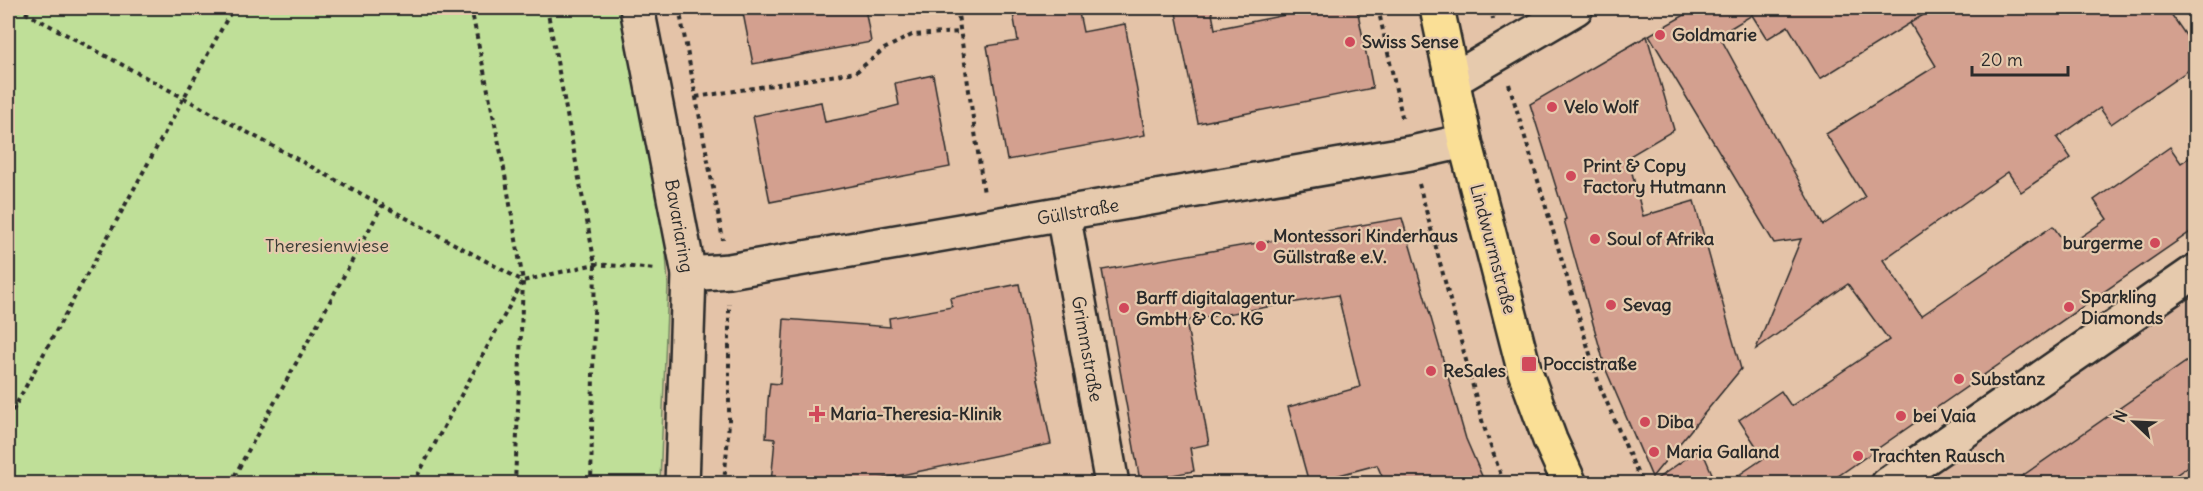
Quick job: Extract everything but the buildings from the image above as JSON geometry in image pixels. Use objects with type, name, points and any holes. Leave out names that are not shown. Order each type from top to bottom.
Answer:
[{"type":"main road","name":"Lindwurmstraße","points":[[1437,8],[1465,141],[1524,369],[1550,440],[1570,483]]},
{"type":"street","name":"Bavariaring","points":[[637,8],[689,274],[682,483]]},
{"type":"street","points":[[1453,80],[1576,8]]},
{"type":"street","name":"Güllstraße","points":[[689,274],[729,271],[989,227],[1411,153],[1465,141]]},
{"type":"street","name":"Grimmstraße","points":[[1063,214],[1112,483]]},
{"type":"street","points":[[1888,483],[2196,271]]},
{"type":"path","points":[[17,8],[523,281],[595,264],[643,267],[689,274]]},
{"type":"path","points":[[8,419],[233,8]]},
{"type":"path","points":[[471,8],[503,163],[523,281],[515,483]]},
{"type":"path","points":[[547,8],[595,264],[591,483]]},
{"type":"path","points":[[957,8],[989,227]]},
{"type":"path","points":[[1378,8],[1394,87],[1411,153],[1483,424],[1504,483]]},
{"type":"path","points":[[696,96],[856,72],[884,49],[912,36],[961,32]]},
{"type":"path","points":[[1500,52],[1599,384],[1642,483]]},
{"type":"path","points":[[230,483],[382,206]]},
{"type":"path","points":[[413,483],[523,281]]},
{"type":"shaded area","points":[[2195,272],[2195,483],[1887,483]]},
{"type":"green space","name":"Theresienwiese","points":[[8,8],[624,8],[664,220],[668,285],[660,483],[8,483]]},
{"type":"place","name":"Goldmarie","points":[[1660,35]]},
{"type":"place","name":"Swiss Sense","points":[[1350,42]]},
{"type":"place","name":"Velo Wolf","points":[[1552,107]]},
{"type":"place","name":"Print & Copy Factory Hutmann","points":[[1571,176]]},
{"type":"place","name":"Soul of Afrika","points":[[1595,239]]},
{"type":"place","name":"burgerme","points":[[2155,243]]},
{"type":"place","name":"Montessori Kinderhaus Güllstraße e.V.","points":[[1261,246]]},
{"type":"place","name":"Sevag","points":[[1611,305]]},
{"type":"place","name":"Sparkling Diamonds","points":[[2069,307]]},
{"type":"place","name":"Barff digitalagentur GmbH & Co. KG","points":[[1124,308]]},
{"type":"place","name":"Poccistraße","points":[[1529,364]]},
{"type":"place","name":"ReSales","points":[[1431,371]]},
{"type":"place","name":"Substanz","points":[[1959,379]]},
{"type":"place","name":"Maria-Theresia-Klinik","points":[[817,414]]},
{"type":"place","name":"bei Vaia","points":[[1901,416]]},
{"type":"place","name":"Diba","points":[[1645,422]]},
{"type":"place","name":"Maria Galland","points":[[1654,452]]},
{"type":"place","name":"Trachten Rausch","points":[[1858,456]]}]
